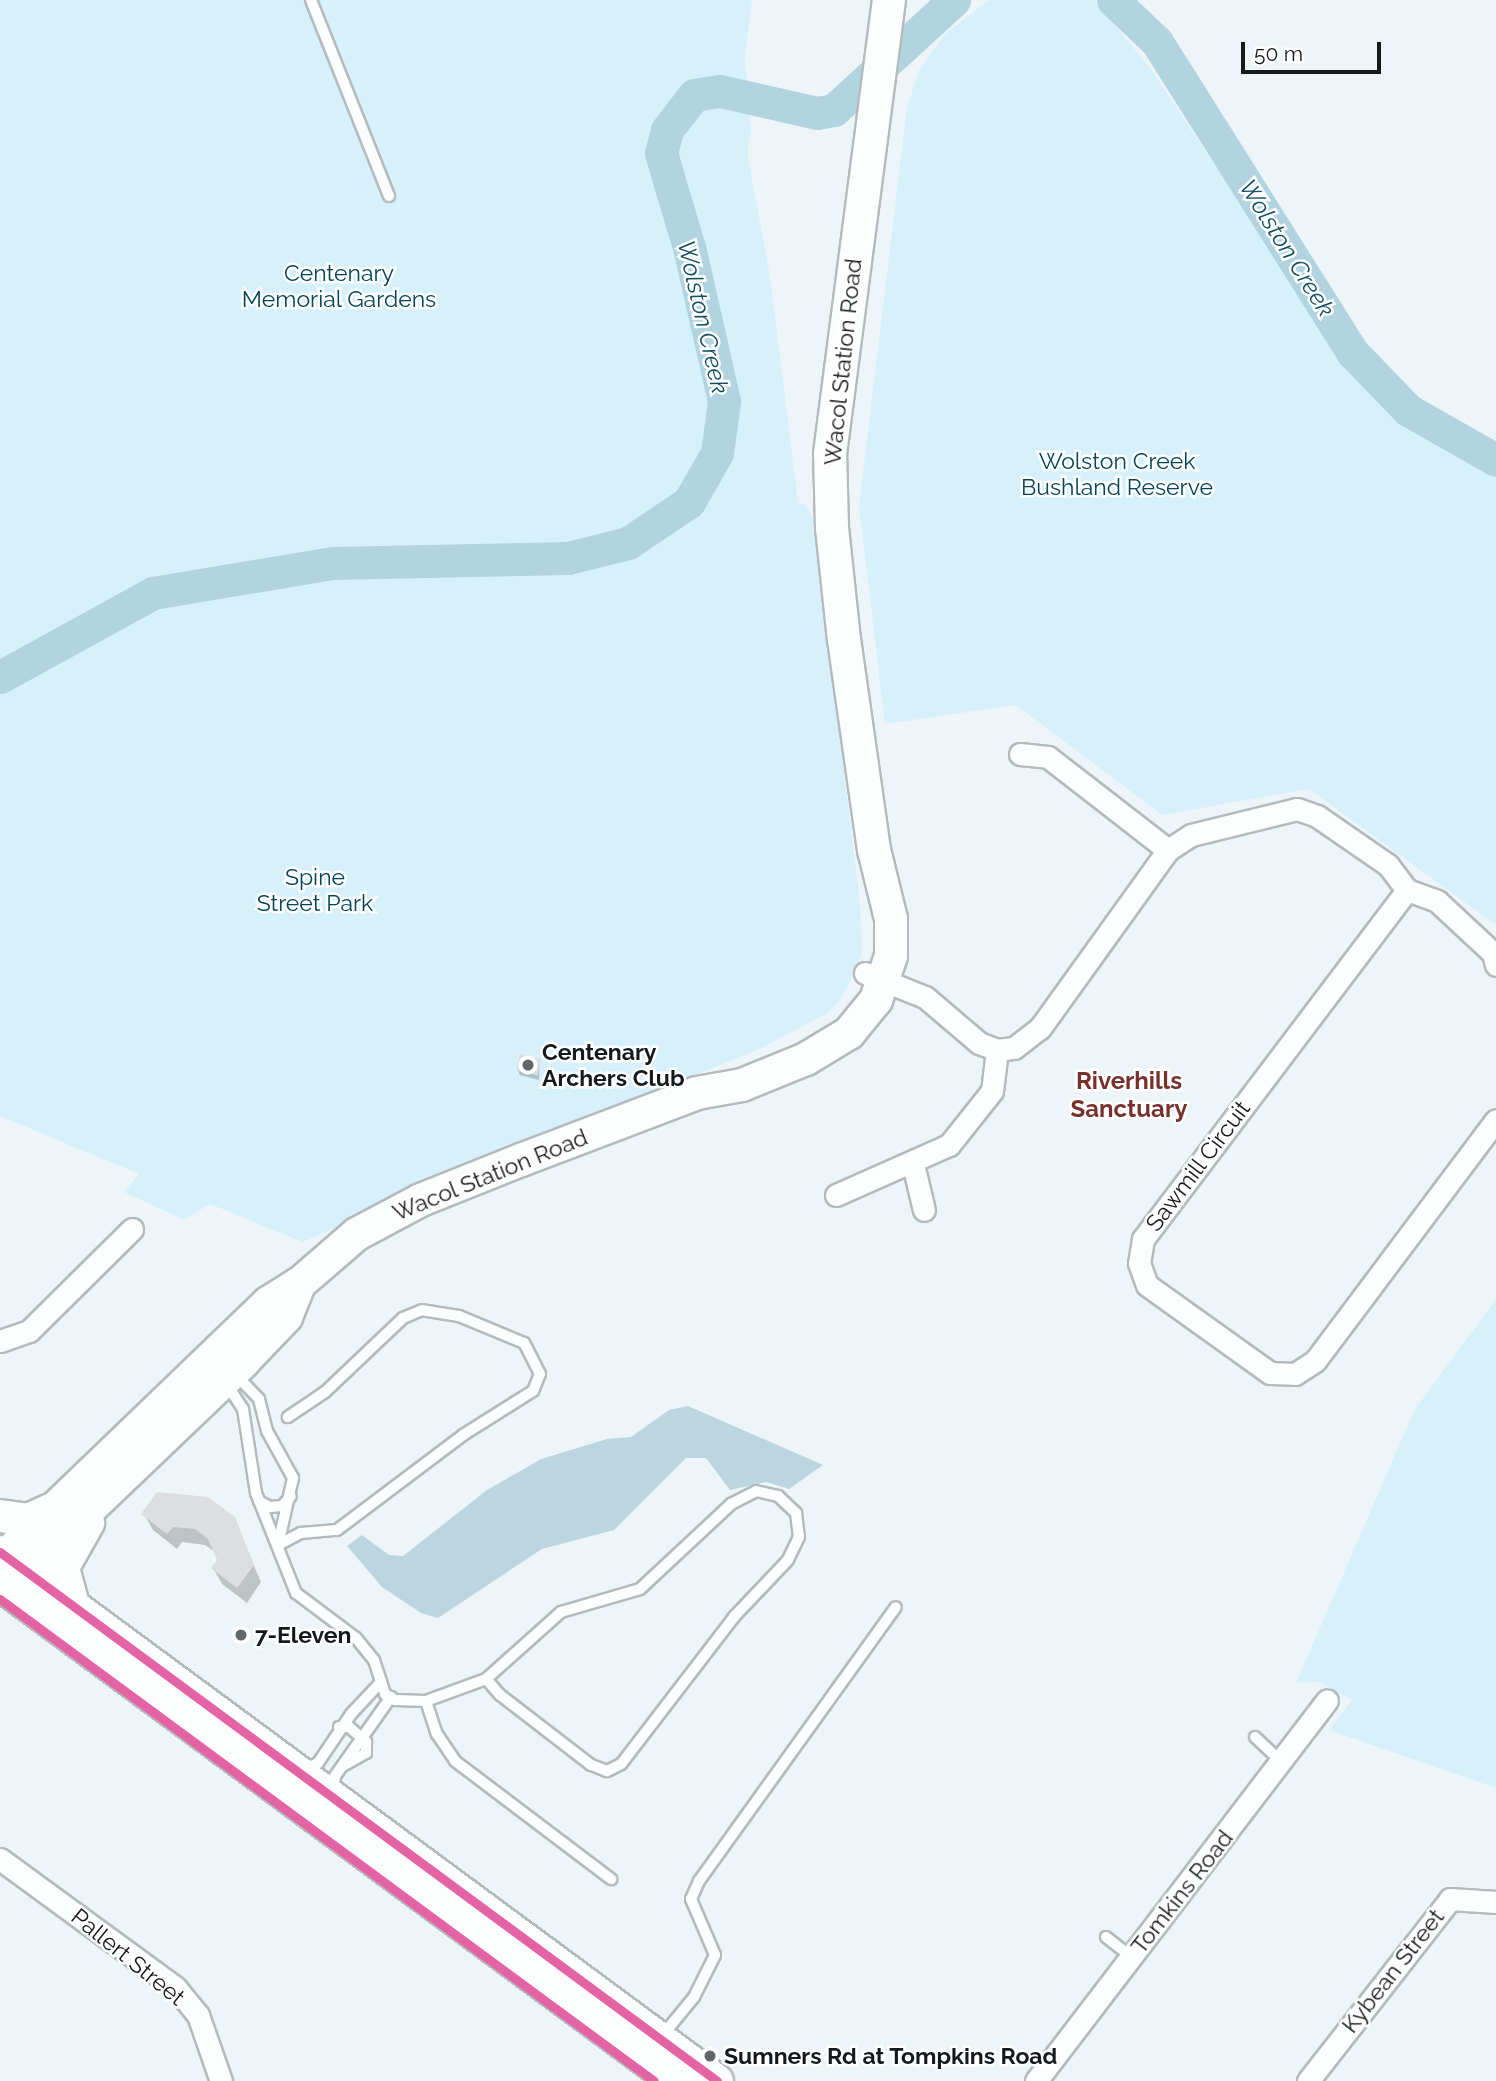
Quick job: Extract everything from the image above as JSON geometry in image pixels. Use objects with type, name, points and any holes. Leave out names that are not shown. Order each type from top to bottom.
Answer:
[{"type":"main road","name":"Wacol Station Road","points":[[6,1568],[108,1492],[219,1369],[268,1303],[299,1284],[357,1234],[421,1200],[697,1093],[742,1084],[830,1048],[863,1019],[875,976],[891,956],[891,919],[874,850],[838,588],[830,454],[890,0]]},
{"type":"main road","name":"Wacol Station Road","points":[[6,1568],[54,1508],[219,1369]]},
{"type":"main road","points":[[74,1605],[63,1567],[108,1492]]},
{"type":"main road","points":[[0,1516],[28,1520],[54,1508]]},
{"type":"main road","points":[[6,1568],[74,1605],[297,1769],[334,1786],[717,2081]]},
{"type":"main road","points":[[6,1568],[675,2081]]},
{"type":"street","points":[[1020,754],[1048,757],[1168,850]]},
{"type":"street","points":[[875,976],[925,997],[979,1043],[997,1049],[1014,1048],[1029,1040],[1168,850],[1191,835],[1297,809],[1317,816],[1388,864],[1406,890],[1437,901],[1493,953],[1496,965]]},
{"type":"street","name":"Sawmill Circuit","points":[[1406,890],[1143,1239],[1139,1263],[1147,1285],[1270,1373],[1296,1374],[1315,1361],[1496,1119]]},
{"type":"street","points":[[836,1195],[913,1164],[949,1145],[985,1101],[995,1078],[997,1049]]},
{"type":"street","points":[[913,1164],[924,1210]]},
{"type":"street","points":[[0,1341],[29,1331],[132,1229]]},
{"type":"street","name":"Tomkins Road","points":[[1036,2081],[1327,1701]]},
{"type":"street","name":"Pallert Street","points":[[0,1859],[176,1988],[198,2015],[221,2081]]},
{"type":"street","name":"Kybean Street","points":[[1308,2081],[1450,1899],[1496,1902]]},
{"type":"lane","points":[[311,0],[389,196]]},
{"type":"lane","points":[[278,1545],[301,1533],[337,1530],[463,1435],[533,1391],[540,1374],[524,1343],[459,1316],[422,1310],[402,1318],[326,1392],[288,1417]]},
{"type":"lane","points":[[219,1369],[259,1399],[267,1432],[293,1478],[292,1494],[278,1545]]},
{"type":"lane","points":[[219,1369],[243,1409],[259,1501],[269,1534],[278,1545],[296,1593],[356,1637],[374,1660],[381,1682],[391,1697],[426,1701],[486,1679],[561,1612],[640,1589],[731,1504],[756,1491],[778,1496],[796,1513],[799,1537],[788,1560],[734,1617],[621,1764],[607,1771],[591,1765],[500,1695],[486,1679]]},
{"type":"lane","points":[[259,1501],[270,1507],[282,1506],[292,1494]]},
{"type":"lane","points":[[660,2038],[694,1997],[715,1955],[691,1899],[699,1881],[896,1607]]},
{"type":"lane","points":[[297,1769],[308,1769],[326,1752],[342,1727],[381,1682]]},
{"type":"lane","points":[[334,1786],[362,1738],[391,1697]]},
{"type":"lane","points":[[426,1701],[437,1734],[455,1761],[611,1879]]},
{"type":"lane","points":[[342,1727],[362,1738]]},
{"type":"lane","points":[[1255,1737],[1282,1762]]},
{"type":"lane","points":[[1106,1937],[1132,1957]]},
{"type":"green space","points":[[0,0],[752,0],[745,57],[751,133],[747,151],[770,276],[798,503],[806,505],[814,520],[860,904],[862,950],[858,966],[840,1001],[827,1013],[760,1049],[502,1153],[303,1242],[210,1204],[184,1220],[124,1192],[139,1174],[0,1116]]},
{"type":"green space","name":"Wolston Creek Bushland Reserve","points":[[989,0],[1094,0],[1151,69],[1349,368],[1408,424],[1496,475],[1496,925],[1309,789],[1162,815],[1016,705],[885,724],[859,506],[907,107],[919,70],[946,33]]},
{"type":"green space","points":[[1496,1300],[1496,1788],[1329,1730],[1352,1700],[1319,1682],[1296,1683],[1415,1409]]},
{"type":"shaded area","points":[[688,1406],[823,1465],[789,1489],[766,1482],[730,1490],[706,1458],[686,1458],[614,1530],[542,1549],[438,1618],[421,1613],[382,1587],[347,1546],[362,1535],[389,1555],[403,1556],[487,1490],[541,1459],[607,1439],[631,1437],[669,1410]]},
{"type":"building","name":"Centenary Archers Club","points":[[520,1054],[541,1059],[538,1076],[516,1071]]},
{"type":"building","points":[[157,1492],[208,1497],[235,1517],[254,1565],[237,1588],[211,1568],[217,1560],[208,1539],[195,1529],[173,1527],[167,1534],[141,1514]]},
{"type":"waterway","name":"Wolston Creek","points":[[0,677],[153,593],[333,563],[568,558],[628,543],[689,502],[717,453],[724,401],[690,251],[661,153],[667,130],[694,95],[720,91],[817,113],[834,110],[954,0]]},
{"type":"waterway","name":"Wolston Creek","points":[[1113,0],[1157,42],[1353,353],[1408,410],[1496,460]]},
{"type":"transit line","points":[[0,1552],[717,2081]]},
{"type":"transit line","points":[[0,1599],[654,2081]]},
{"type":"place","name":"Centenary Archers Club","points":[[528,1065]]},
{"type":"place","name":"7-Eleven","points":[[241,1635]]},
{"type":"place","name":"Sumners Rd at Tompkins Road","points":[[710,2056]]},
{"type":"district","name":"Riverhills Sanctuary","points":[[1129,1095]]},
{"type":"park label","name":"Centenary Memorial Gardens","points":[[339,286]]},
{"type":"park label","name":"Spine Street Park","points":[[315,890]]}]
